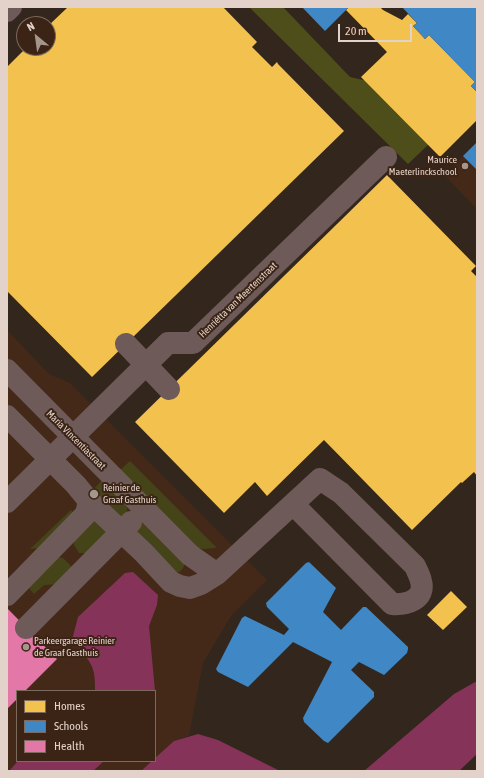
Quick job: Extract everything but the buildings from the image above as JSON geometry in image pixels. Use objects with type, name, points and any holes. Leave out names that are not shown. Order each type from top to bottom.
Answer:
[{"type":"street","points":[[7,11],[11,7]]},
{"type":"street","name":"Henriëtta van Meertenstraat","points":[[7,502],[72,436],[168,343],[194,343],[386,157]]},
{"type":"street","points":[[126,344],[169,388]]},
{"type":"street","name":"Maria Vincentiastraat","points":[[7,370],[190,556],[217,574]]},
{"type":"street","points":[[7,416],[76,485],[89,501],[171,582],[180,586],[190,588],[201,584],[217,574],[293,504],[320,480],[341,493],[415,566],[422,582],[421,593],[413,601],[402,605],[392,604],[293,504]]},
{"type":"street","points":[[7,595],[86,514],[89,501]]},
{"type":"street","points":[[26,628],[122,532],[135,517],[138,503]]},
{"type":"shaded area","points":[[249,7],[283,7],[350,77],[372,82],[429,144],[408,164]]},
{"type":"shaded area","name":"Maurice Maeterlinckschool","points":[[477,142],[477,209],[445,176]]},
{"type":"shaded area","name":"Reinier de Graaf Gasthuis","points":[[7,330],[49,374],[70,383],[267,580],[231,616],[203,663],[189,736],[174,741],[156,757],[156,690],[16,690],[16,762],[151,762],[141,771],[7,771]]},
{"type":"shaded area","points":[[130,461],[216,547],[215,548],[197,548],[117,473]]},
{"type":"shaded area","points":[[104,478],[127,507],[127,512],[123,520],[91,492]]},
{"type":"shaded area","points":[[71,510],[77,517],[41,548],[30,549]]},
{"type":"shaded area","points":[[96,516],[112,531],[88,553],[79,553],[74,545],[74,541]]},
{"type":"shaded area","points":[[143,519],[185,562],[180,571],[177,573],[131,531]]},
{"type":"shaded area","points":[[57,557],[63,558],[74,569],[58,584],[44,585],[34,594],[27,586]]},
{"type":"shaded area","points":[[133,572],[158,595],[157,605],[149,626],[155,690],[95,690],[94,674],[90,662],[72,640],[78,617],[125,573]]},
{"type":"shaded area","points":[[477,681],[477,754],[459,771],[364,771],[454,694]]},
{"type":"shaded area","points":[[198,734],[218,740],[280,771],[141,771],[151,762],[156,762],[156,757],[174,741]]},
{"type":"shaded area","points":[[17,762],[103,762],[93,771],[9,771]]},
{"type":"place","name":"Maurice Maeterlinckschool","points":[[465,166]]},
{"type":"place","name":"Reinier de Graaf Gasthuis","points":[[94,494]]},
{"type":"place","name":"Parkeergarage Reinier de Graaf Gasthuis","points":[[26,647]]}]
